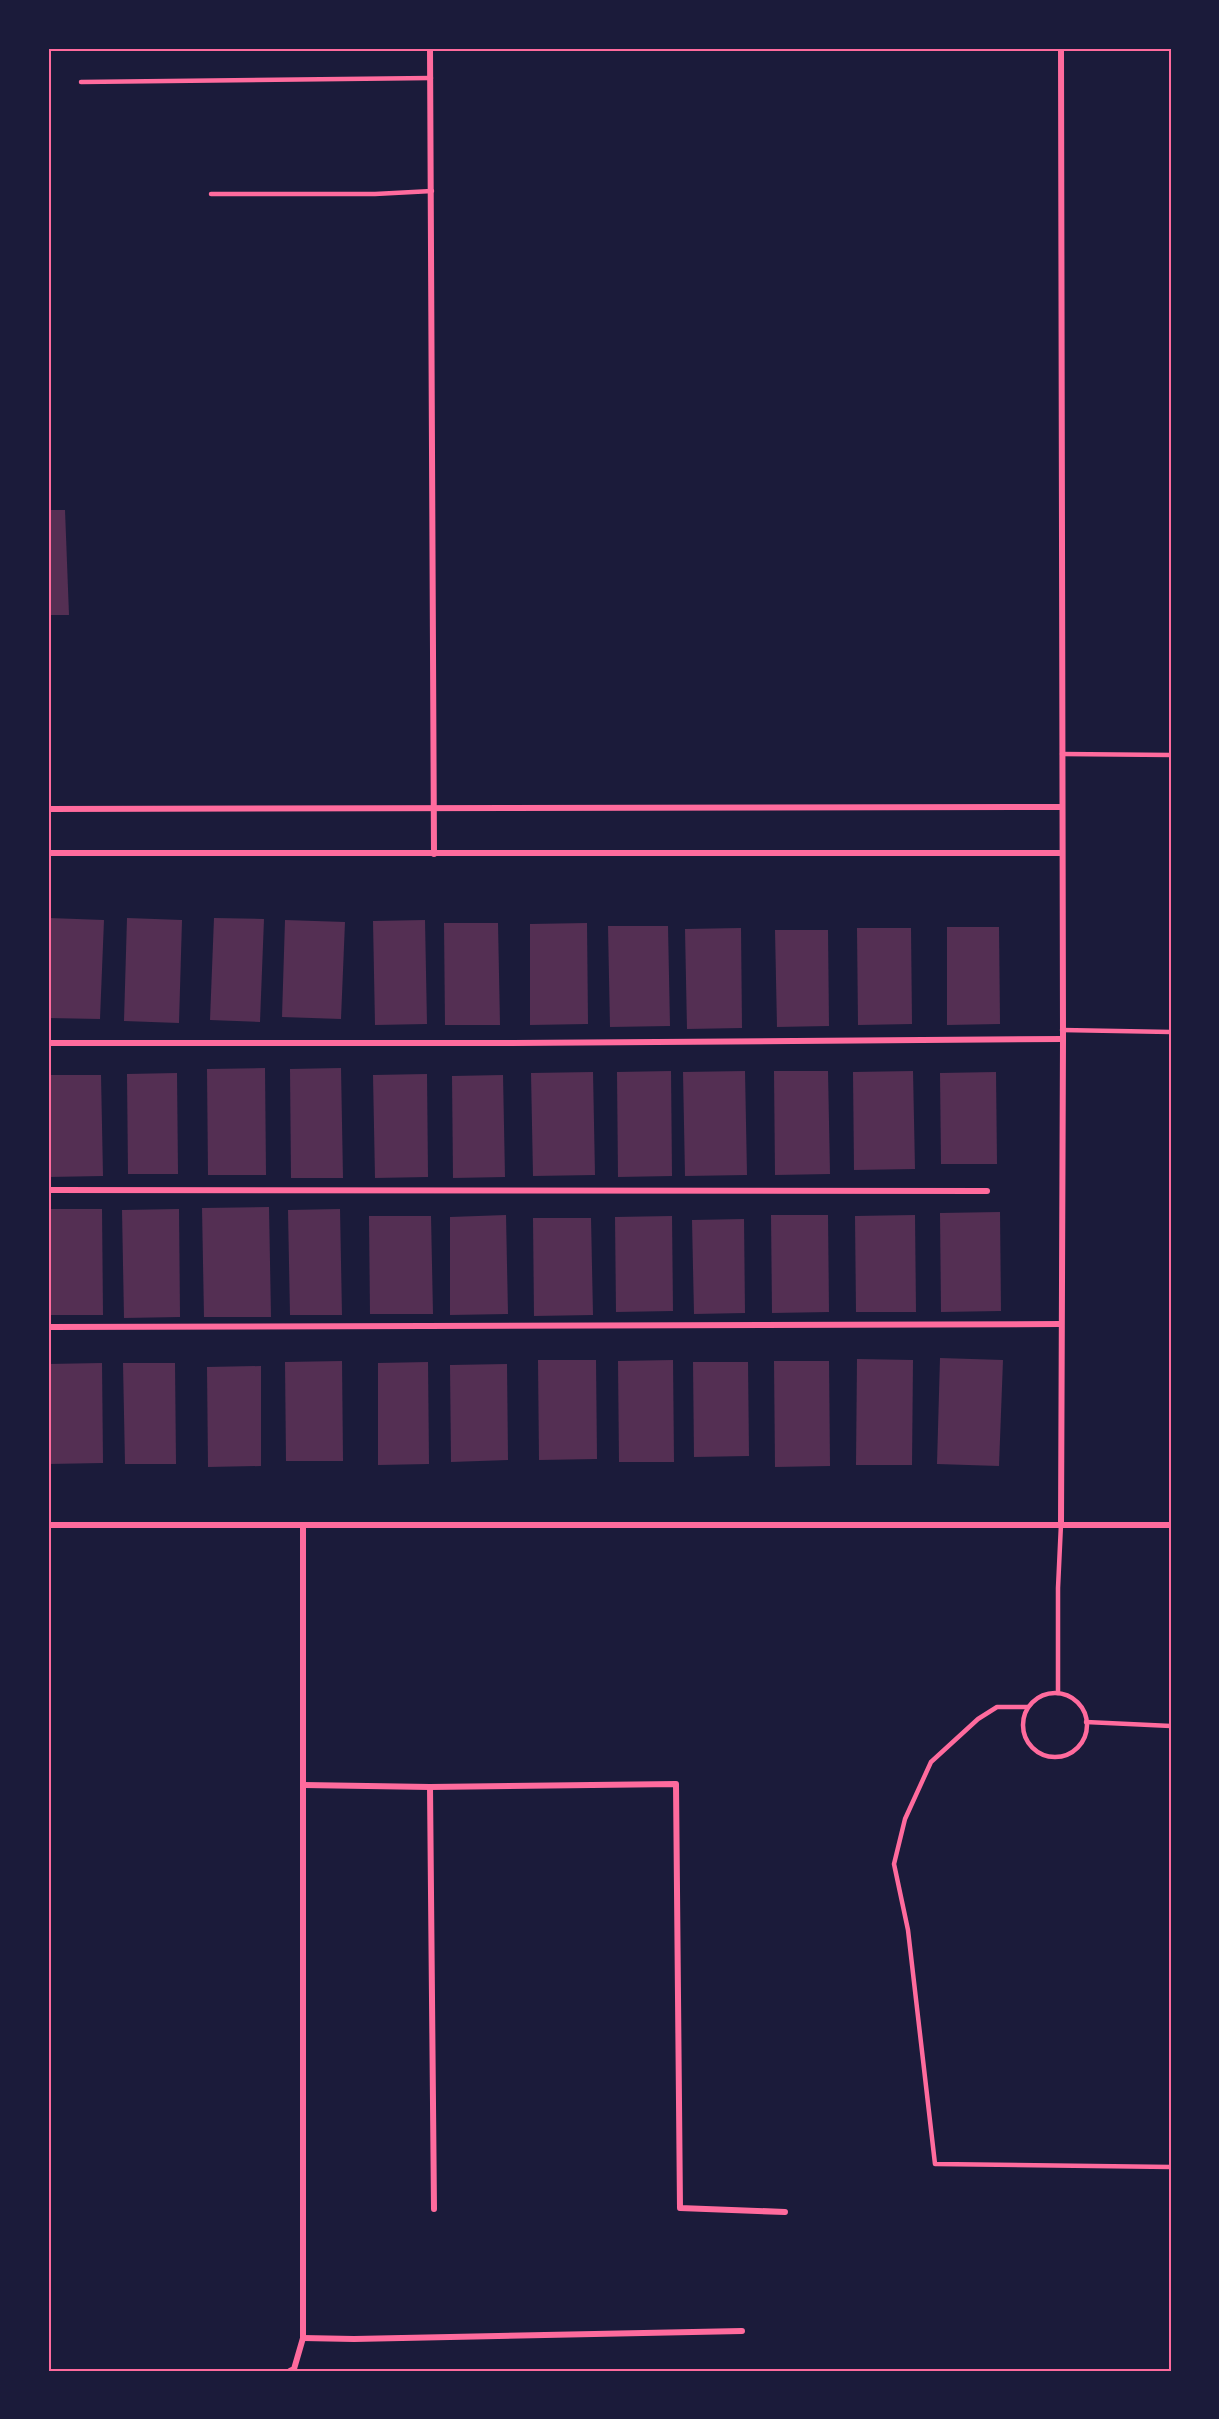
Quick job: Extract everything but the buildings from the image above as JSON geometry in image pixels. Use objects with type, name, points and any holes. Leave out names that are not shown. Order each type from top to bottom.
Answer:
[{"type":"street","points":[[430,48],[434,854]]},
{"type":"street","points":[[1060,1524],[1063,1039],[1061,48]]},
{"type":"street","points":[[48,809],[1062,807]]},
{"type":"street","points":[[48,854],[1062,853]]},
{"type":"street","points":[[48,1043],[525,1043],[1063,1039]]},
{"type":"street","points":[[48,1190],[987,1191]]},
{"type":"street","points":[[48,1327],[1061,1324]]},
{"type":"street","points":[[48,1525],[1171,1525]]},
{"type":"street","points":[[290,2371],[294,2369],[303,2338],[303,1526]]},
{"type":"street","points":[[304,1785],[430,1787],[676,1784],[680,2208],[785,2212]]},
{"type":"street","points":[[430,1787],[434,2209]]},
{"type":"street","points":[[303,2338],[354,2339],[742,2331]]},
{"type":"lane","points":[[81,82],[430,78]]},
{"type":"lane","points":[[211,194],[375,194],[432,190]]},
{"type":"lane","points":[[1062,754],[1171,755]]},
{"type":"lane","points":[[1062,1030],[1171,1032]]},
{"type":"lane","points":[[1058,1693],[1060,1524]]},
{"type":"lane","points":[[1058,1693],[1077,1702],[1084,1711],[1086,1722],[1086,1733],[1081,1743],[1064,1756],[1042,1754],[1033,1748],[1026,1739],[1023,1728],[1023,1718],[1028,1707],[1041,1696],[1058,1693]]},
{"type":"lane","points":[[1028,1707],[997,1707],[978,1719],[931,1762],[905,1819],[894,1864],[908,1930],[935,2164],[1171,2167]]},
{"type":"lane","points":[[1086,1722],[1171,1726]]}]
